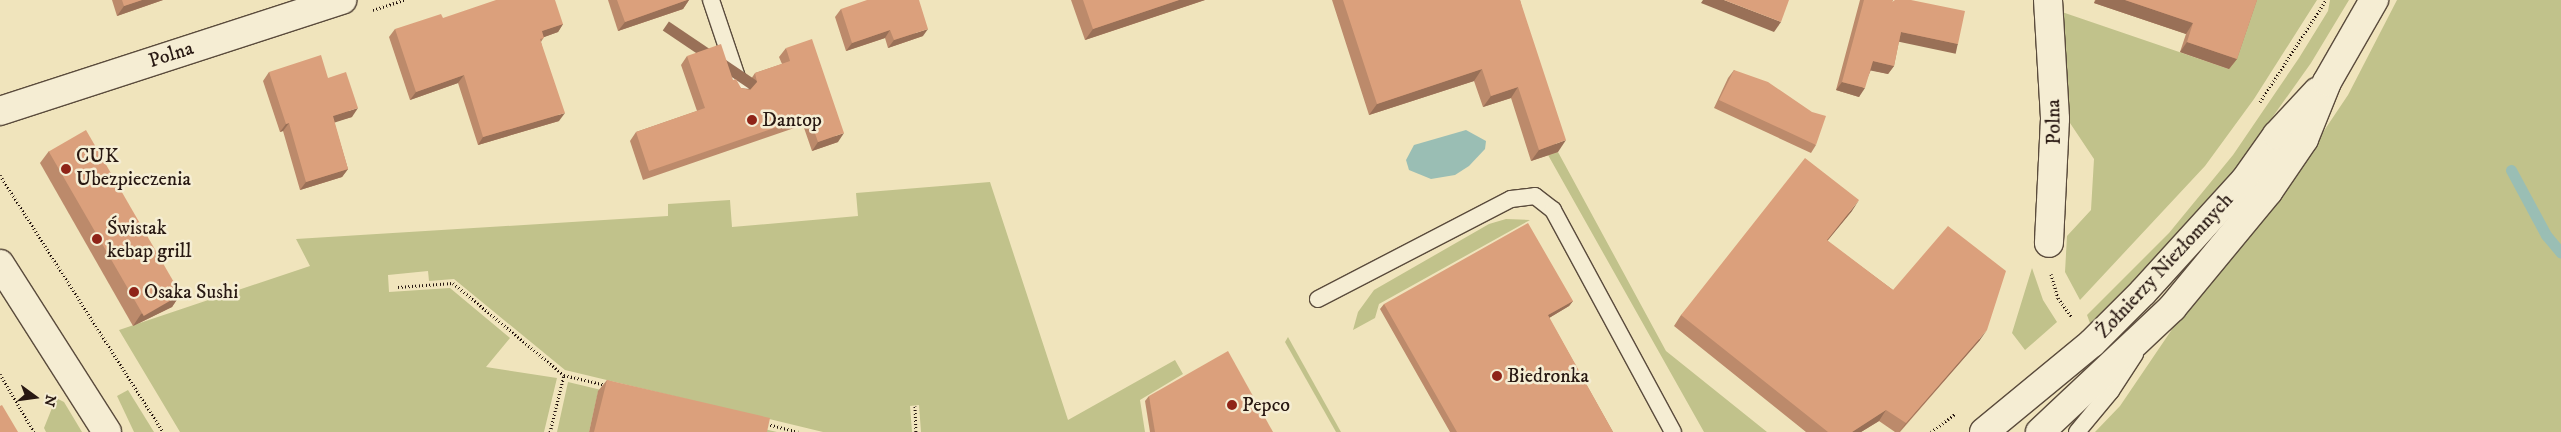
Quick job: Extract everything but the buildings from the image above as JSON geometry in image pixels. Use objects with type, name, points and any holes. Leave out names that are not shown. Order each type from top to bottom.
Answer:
[{"type":"street","name":"Polna","points":[[0,111],[342,0]]},
{"type":"street","name":"Polna","points":[[2048,0],[2055,119],[2049,244]]},
{"type":"street","name":"Żołnierzy Niezłomnych","points":[[2040,432],[2148,334],[2218,254],[2277,178],[2304,139],[2327,82],[2374,0]]},
{"type":"street","name":"Żołnierzy Niezłomnych","points":[[1984,432],[2102,334],[2156,279],[2245,180],[2289,121],[2327,82]]},
{"type":"street","points":[[0,264],[107,432]]},
{"type":"lane","points":[[711,0],[741,89]]},
{"type":"lane","points":[[1318,299],[1511,199],[1535,196],[1554,210],[1673,432]]},
{"type":"lane","points":[[2077,432],[2112,391],[2148,334]]},
{"type":"path","points":[[2254,111],[2325,0]]},
{"type":"path","points":[[0,175],[2,183],[163,432]]},
{"type":"path","points":[[2049,244],[2051,275],[2058,298],[2072,318]]},
{"type":"path","points":[[398,287],[453,283],[564,375],[610,386]]},
{"type":"path","points":[[2066,324],[2077,312]]},
{"type":"path","points":[[0,374],[34,432]]},
{"type":"path","points":[[550,432],[564,375]]},
{"type":"path","points":[[915,406],[916,432]]},
{"type":"path","points":[[1931,432],[1962,409]]},
{"type":"path","points":[[760,423],[798,432]]},
{"type":"green space","points":[[2253,0],[2317,0],[2254,99],[2205,166],[2080,300],[2065,272],[2067,236],[2091,210],[2094,159],[2066,117],[2062,12],[2229,69]]},
{"type":"green space","points":[[2330,0],[2349,0],[2311,63],[2242,160],[2176,241],[2091,326],[2087,315],[2169,233],[2233,155],[2299,58],[2328,11]]},
{"type":"green space","points":[[2397,0],[2561,0],[2561,432],[2095,432],[2120,406],[2179,319],[2264,220],[2348,95]]},
{"type":"green space","points":[[1558,152],[1666,351],[1767,432],[1704,432],[1548,155]]},
{"type":"green space","points":[[990,182],[1068,420],[1175,360],[1183,374],[1140,400],[1145,432],[921,432],[919,405],[910,406],[912,432],[823,432],[565,370],[454,279],[429,281],[428,271],[388,275],[389,292],[450,288],[510,338],[486,367],[557,378],[544,432],[180,432],[119,330],[310,266],[296,239],[668,216],[668,204],[730,200],[732,227],[858,216],[856,193]]},
{"type":"green space","points":[[1506,219],[1530,220],[1379,304],[1375,318],[1353,330],[1358,312],[1374,290],[1489,224]]},
{"type":"green space","points":[[2032,268],[2043,300],[2057,322],[2025,350],[2012,333]]},
{"type":"green space","points":[[1288,337],[1341,432],[1336,432],[1285,342]]},
{"type":"green space","points":[[568,382],[777,432],[762,432],[598,392],[589,432],[557,432]]},
{"type":"green space","points":[[128,390],[154,432],[134,432],[117,396]]},
{"type":"green space","points":[[56,398],[64,402],[82,432],[46,432],[44,428]]},
{"type":"water","points":[[1466,130],[1486,141],[1485,149],[1469,166],[1455,175],[1431,179],[1409,170],[1406,160],[1414,145]]},
{"type":"waterway","points":[[2511,170],[2546,235],[2561,253]]},
{"type":"place","name":"Dantop","points":[[752,120]]},
{"type":"place","name":"CUK Ubezpieczenia","points":[[66,169]]},
{"type":"place","name":"Świstak kebap grill","points":[[97,239]]},
{"type":"place","name":"Osaka Sushi","points":[[134,292]]},
{"type":"place","name":"Biedronka","points":[[1497,376]]},
{"type":"place","name":"Pepco","points":[[1232,405]]}]
